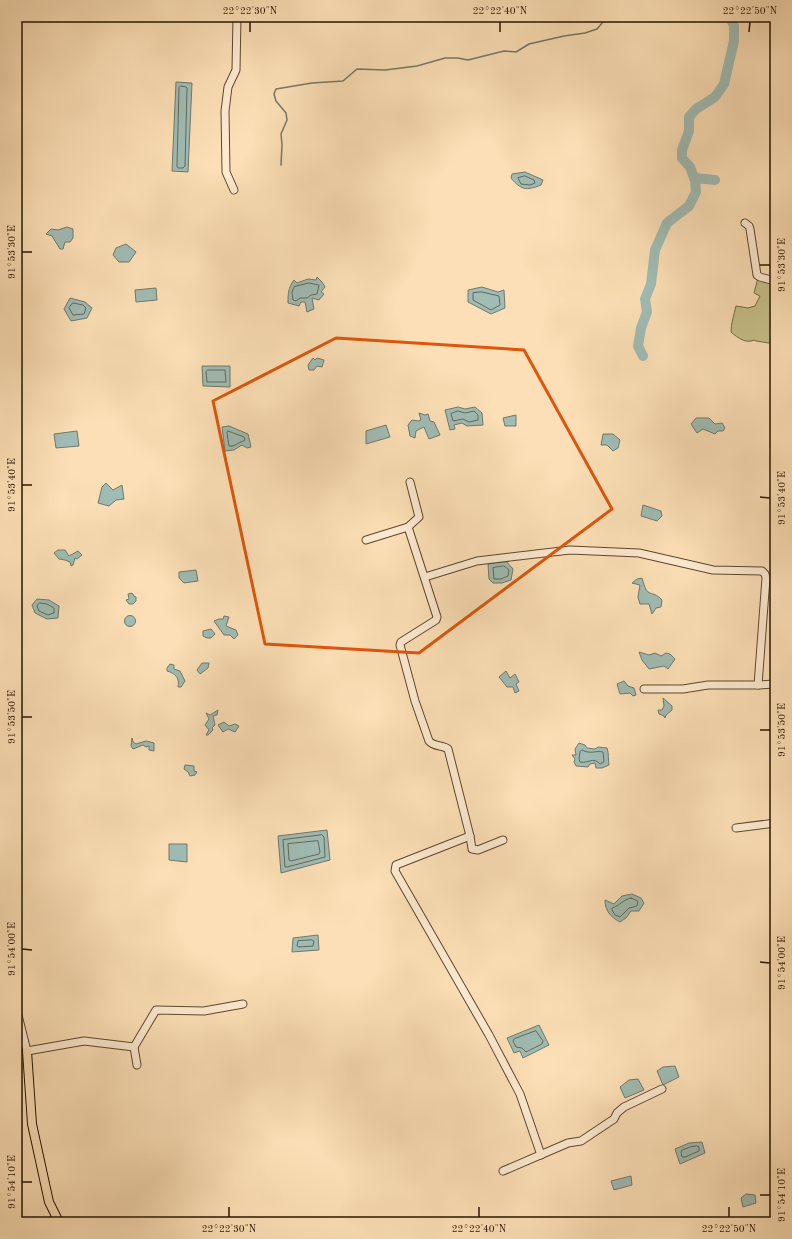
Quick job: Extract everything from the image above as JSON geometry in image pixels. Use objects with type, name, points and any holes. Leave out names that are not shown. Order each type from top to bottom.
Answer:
[{"type":"main road","points":[[26,1051],[32,1124],[49,1202],[59,1222]]},
{"type":"street","points":[[234,190],[226,172],[225,111],[228,87],[236,70],[237,17]]},
{"type":"street","points":[[746,223],[750,229],[757,275],[775,281]]},
{"type":"street","points":[[366,540],[408,526],[420,516],[410,482]]},
{"type":"street","points":[[408,526],[436,614],[436,620],[400,644],[415,700],[429,741],[432,744],[446,747],[448,749],[472,849],[478,850],[503,840]]},
{"type":"street","points":[[425,577],[477,561],[570,550],[639,553],[713,570],[762,571],[766,578],[758,685]]},
{"type":"street","points":[[644,689],[683,689],[708,685],[775,684]]},
{"type":"street","points":[[736,828],[775,824]]},
{"type":"street","points":[[470,836],[396,865],[395,871],[489,1035],[520,1094],[541,1155]]},
{"type":"street","points":[[137,1065],[134,1047],[156,1010],[204,1011],[243,1004]]},
{"type":"street","points":[[17,1012],[26,1051],[84,1041],[134,1047]]},
{"type":"street","points":[[503,1171],[568,1143],[581,1141],[614,1120],[617,1113],[624,1107],[662,1089]]},
{"type":"highlighted area","points":[[336,338],[524,350],[612,509],[419,653],[265,644],[213,401]]},
{"type":"shaded area","points":[[758,278],[775,283],[775,344],[754,340],[745,341],[731,332],[736,306],[748,308],[755,306],[760,296],[754,293]]},
{"type":"water","points":[[176,82],[192,83],[188,172],[172,171]]},
{"type":"water","points":[[525,172],[543,180],[541,185],[528,189],[521,187],[511,178],[512,174]]},
{"type":"water","points":[[67,227],[73,229],[73,238],[70,242],[65,242],[63,249],[60,249],[52,236],[46,234],[51,229],[58,230]]},
{"type":"water","points":[[126,244],[136,252],[129,262],[119,262],[113,255],[116,248]]},
{"type":"water","points":[[317,277],[325,287],[321,292],[324,294],[319,300],[312,298],[314,309],[307,312],[305,302],[301,302],[299,306],[288,303],[289,291],[294,280],[297,283],[308,279],[316,280]]},
{"type":"water","points":[[482,287],[498,292],[504,290],[505,308],[491,314],[468,302],[468,290]]},
{"type":"water","points":[[156,288],[157,300],[136,302],[135,290]]},
{"type":"water","points":[[70,298],[85,302],[92,308],[87,318],[71,321],[64,309]]},
{"type":"water","points":[[313,358],[315,360],[317,358],[324,360],[322,367],[317,366],[314,370],[309,370],[308,365]]},
{"type":"water","points":[[202,366],[230,366],[230,387],[203,386]]},
{"type":"water","points":[[458,407],[465,409],[475,407],[482,413],[483,425],[467,426],[462,423],[454,425],[455,429],[450,430],[445,410]]},
{"type":"water","points":[[419,413],[425,415],[428,414],[430,421],[434,422],[440,435],[429,439],[424,427],[416,431],[415,438],[410,436],[408,425],[412,420],[421,420]]},
{"type":"water","points":[[516,415],[516,426],[505,426],[503,418]]},
{"type":"water","points":[[696,418],[709,418],[715,424],[722,423],[725,428],[723,431],[718,431],[715,434],[703,429],[697,433],[691,424]]},
{"type":"water","points":[[386,425],[390,437],[366,444],[366,431]]},
{"type":"water","points":[[229,426],[248,434],[251,447],[247,448],[242,445],[234,450],[225,451],[222,427]]},
{"type":"water","points":[[77,431],[79,446],[56,448],[54,434]]},
{"type":"water","points":[[603,434],[613,434],[620,440],[618,448],[613,451],[607,445],[601,445]]},
{"type":"water","points":[[106,483],[113,490],[122,485],[124,499],[116,500],[109,506],[98,503],[102,487]]},
{"type":"water","points":[[643,505],[661,511],[662,516],[657,521],[641,516]]},
{"type":"water","points":[[58,550],[65,550],[69,556],[78,551],[82,555],[77,559],[75,558],[73,565],[71,566],[70,562],[59,559],[54,553]]},
{"type":"water","points":[[506,561],[513,569],[511,580],[502,583],[493,583],[489,579],[488,564]]},
{"type":"water","points":[[196,570],[198,581],[184,583],[179,578],[179,572]]},
{"type":"water","points":[[642,578],[648,592],[662,600],[661,607],[656,608],[652,614],[649,604],[640,604],[638,597],[640,585],[632,583],[637,579]]},
{"type":"water","points":[[132,593],[136,597],[136,601],[133,604],[129,604],[126,600],[129,599],[128,594]]},
{"type":"water","points":[[37,599],[49,600],[59,606],[58,618],[47,619],[35,613],[32,605]]},
{"type":"water","points":[[130,615],[134,617],[136,621],[134,625],[130,627],[126,625],[124,621],[126,617]]},
{"type":"water","points":[[224,616],[229,617],[226,626],[236,630],[238,635],[234,639],[230,635],[224,635],[214,621],[223,619]]},
{"type":"water","points":[[211,629],[215,634],[211,638],[203,636],[203,631]]},
{"type":"water","points":[[639,652],[649,655],[655,653],[661,656],[666,653],[670,654],[675,659],[668,669],[664,666],[649,669],[642,660]]},
{"type":"water","points":[[202,663],[209,663],[208,668],[200,674],[197,670]]},
{"type":"water","points":[[170,664],[174,665],[174,669],[180,671],[185,681],[181,687],[178,687],[178,679],[176,676],[167,671]]},
{"type":"water","points":[[506,671],[510,678],[515,674],[519,682],[516,684],[519,691],[515,693],[513,687],[507,687],[499,677]]},
{"type":"water","points":[[624,681],[628,686],[634,688],[636,695],[633,696],[630,693],[620,694],[617,684]]},
{"type":"water","points":[[663,698],[672,706],[672,710],[666,715],[665,718],[659,714],[658,710],[662,710],[664,706]]},
{"type":"water","points":[[218,710],[217,715],[213,716],[215,725],[212,728],[213,730],[206,735],[209,730],[205,725],[209,719],[206,713],[210,715]]},
{"type":"water","points":[[224,722],[229,726],[235,724],[239,726],[235,732],[228,729],[223,732],[218,725]]},
{"type":"water","points":[[132,738],[133,742],[136,744],[146,741],[154,743],[154,751],[149,750],[149,746],[146,747],[143,745],[133,749],[131,746]]},
{"type":"water","points":[[579,743],[585,745],[587,748],[607,748],[609,765],[602,768],[596,768],[595,763],[590,764],[588,767],[576,766],[574,762],[575,759],[572,755],[576,755],[575,749]]},
{"type":"water","points":[[185,765],[194,766],[194,771],[197,772],[195,775],[190,776],[184,769]]},
{"type":"water","points":[[327,830],[330,860],[281,873],[278,836]]},
{"type":"water","points":[[169,844],[187,844],[187,862],[169,860]]},
{"type":"water","points":[[632,894],[641,898],[644,903],[639,911],[631,911],[626,918],[620,922],[613,918],[606,907],[605,900],[614,904],[622,896]]},
{"type":"water","points":[[318,935],[319,950],[292,952],[293,938]]},
{"type":"water","points":[[539,1025],[549,1045],[523,1058],[520,1051],[514,1053],[507,1038]]},
{"type":"water","points":[[675,1066],[679,1077],[663,1085],[657,1071],[663,1067]]},
{"type":"water","points":[[638,1079],[644,1090],[625,1098],[620,1087],[629,1080]]},
{"type":"water","points":[[702,1142],[705,1153],[680,1164],[675,1149],[689,1143]]},
{"type":"water","points":[[631,1176],[632,1185],[614,1190],[611,1181]]},
{"type":"water","points":[[746,1194],[755,1195],[756,1203],[743,1207],[741,1198]]},
{"type":"waterway","points":[[281,165],[281,134],[287,120],[286,113],[276,101],[274,94],[276,89],[312,83],[343,81],[357,69],[385,70],[417,66],[445,58],[468,60],[504,51],[516,52],[529,44],[585,33],[597,29],[607,17]]},
{"type":"waterway","points":[[643,356],[638,346],[641,328],[647,312],[645,299],[651,284],[655,250],[667,223],[689,206],[696,192],[695,180],[690,167],[682,158],[682,150],[689,131],[689,117],[696,109],[715,97],[724,84],[734,41],[734,26],[730,17]]},
{"type":"waterway","points":[[694,178],[715,180]]}]
